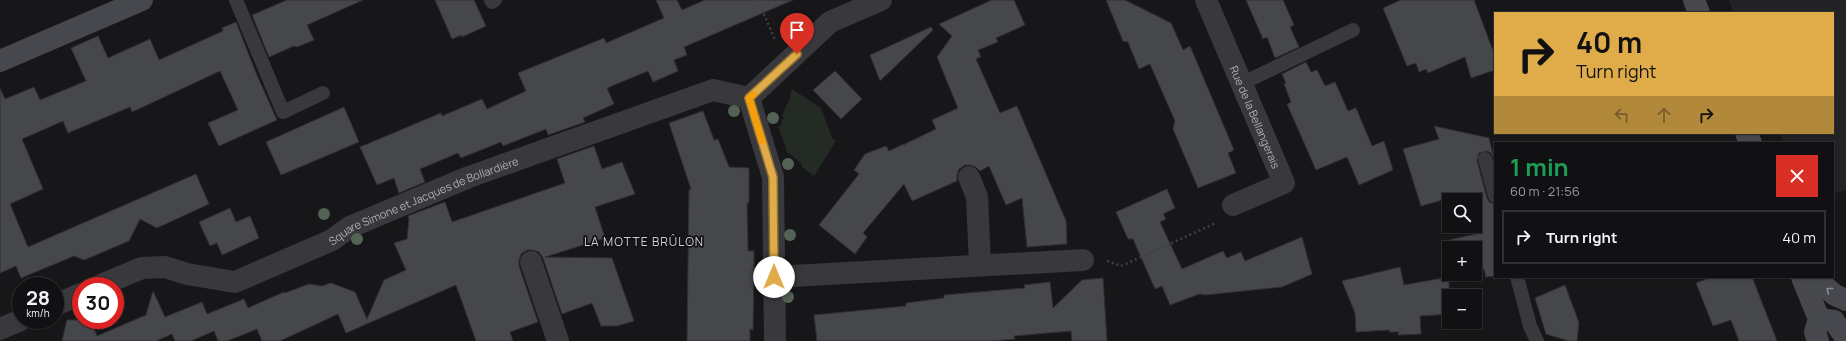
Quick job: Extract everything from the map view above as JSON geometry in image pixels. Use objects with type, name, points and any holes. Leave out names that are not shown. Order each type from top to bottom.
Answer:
[{"type":"street","points":[[0,61],[142,0]]},
{"type":"street","points":[[775,341],[773,177],[749,98],[830,22],[881,0]]},
{"type":"street","name":"Rue de la Bellangerais","points":[[1206,0],[1243,83],[1284,183],[1233,205]]},
{"type":"street","points":[[1694,0],[1699,12]]},
{"type":"street","name":"Square Simone et Jacques de Bollardière","points":[[120,277],[142,268],[165,267],[187,274],[235,282],[332,240],[350,226],[469,177],[705,92],[712,90],[749,98]]},
{"type":"street","points":[[969,177],[977,197],[980,265]]},
{"type":"street","points":[[774,277],[1083,260]]},
{"type":"street","points":[[531,262],[558,341]]},
{"type":"street","points":[[1802,278],[1819,319],[1816,332],[1818,341]]},
{"type":"street","points":[[1814,278],[1835,296],[1846,300]]},
{"type":"street","points":[[1819,319],[1834,321],[1846,338]]},
{"type":"street","points":[[0,328],[12,323]]},
{"type":"lane","points":[[236,0],[283,112],[323,93]]},
{"type":"lane","points":[[491,0],[492,2],[495,0]]},
{"type":"lane","points":[[1243,83],[1353,30]]},
{"type":"lane","points":[[1485,159],[1494,192]]},
{"type":"lane","points":[[1517,278],[1530,326],[1537,341]]},
{"type":"path","points":[[758,0],[786,64]]},
{"type":"path","points":[[1083,260],[1097,263],[1106,260],[1120,266],[1220,221],[1233,205]]},
{"type":"shaded area","points":[[1729,0],[1846,0],[1846,190],[1834,194],[1834,142],[1784,142],[1780,134],[1834,134],[1834,12],[1734,12]]},
{"type":"shaded area","points":[[792,89],[821,108],[832,138],[836,141],[814,176],[801,166],[802,164],[789,153],[788,154],[778,126],[780,126],[784,117],[782,116],[788,104]]},
{"type":"building","points":[[287,0],[363,0],[307,25],[314,40],[297,47],[294,46],[269,57],[252,15]]},
{"type":"building","points":[[435,0],[474,0],[486,26],[462,37],[462,35],[452,39]]},
{"type":"building","points":[[656,0],[677,0],[682,10],[705,0],[793,0],[684,47],[687,55],[674,60],[678,71],[653,82],[648,71],[607,88],[614,104],[583,118],[585,122],[548,135],[546,129],[503,146],[501,142],[461,158],[458,153],[420,169],[425,182],[399,193],[394,178],[377,185],[360,147],[441,113],[442,116],[482,99],[487,109],[526,91],[518,73],[604,38],[606,43],[664,18]]},
{"type":"building","points":[[992,0],[1014,0],[1025,25],[996,38],[998,42],[978,50],[981,57],[976,59],[1000,113],[1017,106],[1066,221],[1067,244],[1027,247],[1022,198],[1006,205],[989,166],[980,171],[976,167],[965,165],[959,169],[957,181],[912,201],[904,184],[863,233],[867,237],[855,254],[819,225],[859,174],[854,170],[865,154],[886,146],[889,151],[904,144],[906,146],[905,144],[936,129],[932,120],[958,108],[937,57],[952,36],[939,24]]},
{"type":"building","points":[[1106,0],[1125,0],[1171,23],[1183,50],[1190,46],[1234,150],[1228,153],[1236,173],[1198,188],[1173,129],[1175,121],[1150,64],[1139,69],[1128,42],[1123,41]]},
{"type":"building","points":[[1246,0],[1283,0],[1294,25],[1290,27],[1299,47],[1275,58],[1267,37],[1263,39]]},
{"type":"building","points":[[1401,0],[1474,0],[1494,53],[1494,70],[1471,78],[1465,57],[1428,73],[1426,69],[1419,72],[1416,63],[1407,66],[1383,8]]},
{"type":"building","points":[[236,22],[256,73],[277,120],[219,146],[208,123],[238,110],[220,71],[132,112],[130,107],[68,133],[63,121],[22,139],[43,189],[10,204],[28,247],[196,174],[209,204],[157,228],[140,219],[129,241],[84,260],[74,256],[23,277],[21,277],[16,266],[0,273],[0,88],[5,99],[34,87],[40,100],[86,81],[71,48],[98,36],[108,58],[150,39],[159,60],[223,31],[222,28]]},
{"type":"building","points":[[931,27],[933,30],[880,81],[870,55]]},
{"type":"building","points":[[1306,62],[1311,72],[1317,70],[1325,86],[1335,82],[1348,111],[1356,108],[1372,146],[1384,141],[1393,170],[1359,185],[1347,157],[1316,170],[1287,104],[1291,102],[1282,74]]},
{"type":"building","points":[[835,71],[862,99],[841,119],[813,90]]},
{"type":"building","points":[[344,107],[359,142],[281,175],[266,142]]},
{"type":"building","points":[[703,111],[714,140],[718,139],[729,167],[749,168],[749,203],[747,203],[748,251],[754,251],[753,330],[750,329],[750,341],[687,341],[689,190],[691,189],[669,123]]},
{"type":"building","points":[[1434,126],[1489,138],[1494,160],[1491,153],[1487,151],[1479,153],[1477,161],[1487,198],[1489,202],[1494,204],[1494,276],[1486,277],[1484,269],[1482,269],[1482,241],[1449,240],[1476,233],[1482,233],[1482,193],[1442,193],[1442,200],[1421,206],[1403,149],[1439,139]]},
{"type":"building","points":[[594,146],[602,169],[622,162],[635,194],[595,207],[605,238],[545,257],[612,258],[634,321],[617,326],[601,326],[592,303],[562,314],[543,258],[539,252],[527,250],[521,254],[519,266],[538,322],[510,332],[513,341],[476,341],[456,285],[346,333],[338,314],[280,341],[262,341],[257,329],[227,341],[218,341],[214,331],[191,341],[175,341],[172,334],[156,341],[62,341],[67,320],[72,320],[72,329],[94,329],[97,336],[113,329],[124,329],[124,324],[146,315],[153,291],[165,317],[202,302],[207,314],[244,299],[248,308],[284,292],[285,293],[309,284],[322,286],[331,283],[355,292],[367,319],[384,280],[406,270],[394,243],[407,239],[408,216],[445,202],[452,222],[565,183],[557,159]]},
{"type":"building","points":[[1167,189],[1175,208],[1163,214],[1166,219],[1160,222],[1182,269],[1223,251],[1227,258],[1241,252],[1245,261],[1302,237],[1312,274],[1282,287],[1205,295],[1199,294],[1170,305],[1162,286],[1155,289],[1133,239],[1128,239],[1116,212]]},
{"type":"building","points":[[230,208],[236,222],[250,216],[259,238],[222,255],[217,243],[210,246],[199,222]]},
{"type":"building","points":[[1400,267],[1404,285],[1442,278],[1442,281],[1449,281],[1449,289],[1442,289],[1442,314],[1420,316],[1421,334],[1398,335],[1399,332],[1389,332],[1389,330],[1356,332],[1355,313],[1342,281]]},
{"type":"building","points":[[1103,278],[1107,341],[1072,341],[1071,331],[1014,336],[1015,339],[991,341],[817,341],[814,315],[906,306],[906,303],[944,298],[944,295],[1025,288],[1024,285],[1050,282],[1053,308],[1082,280]]},
{"type":"building","points":[[1709,278],[1752,278],[1777,341],[1739,341],[1731,320],[1713,326],[1696,283]]},
{"type":"building","points":[[1565,285],[1579,323],[1577,341],[1569,341],[1546,334],[1535,298]]},
{"type":"slow traffic","points":[[753,95],[749,98],[762,141]]},
{"type":"district","name":"LA MOTTE BRÛLON","points":[[644,241]]},
{"type":"route","points":[[774,277],[773,177],[749,98],[797,54]]}]
